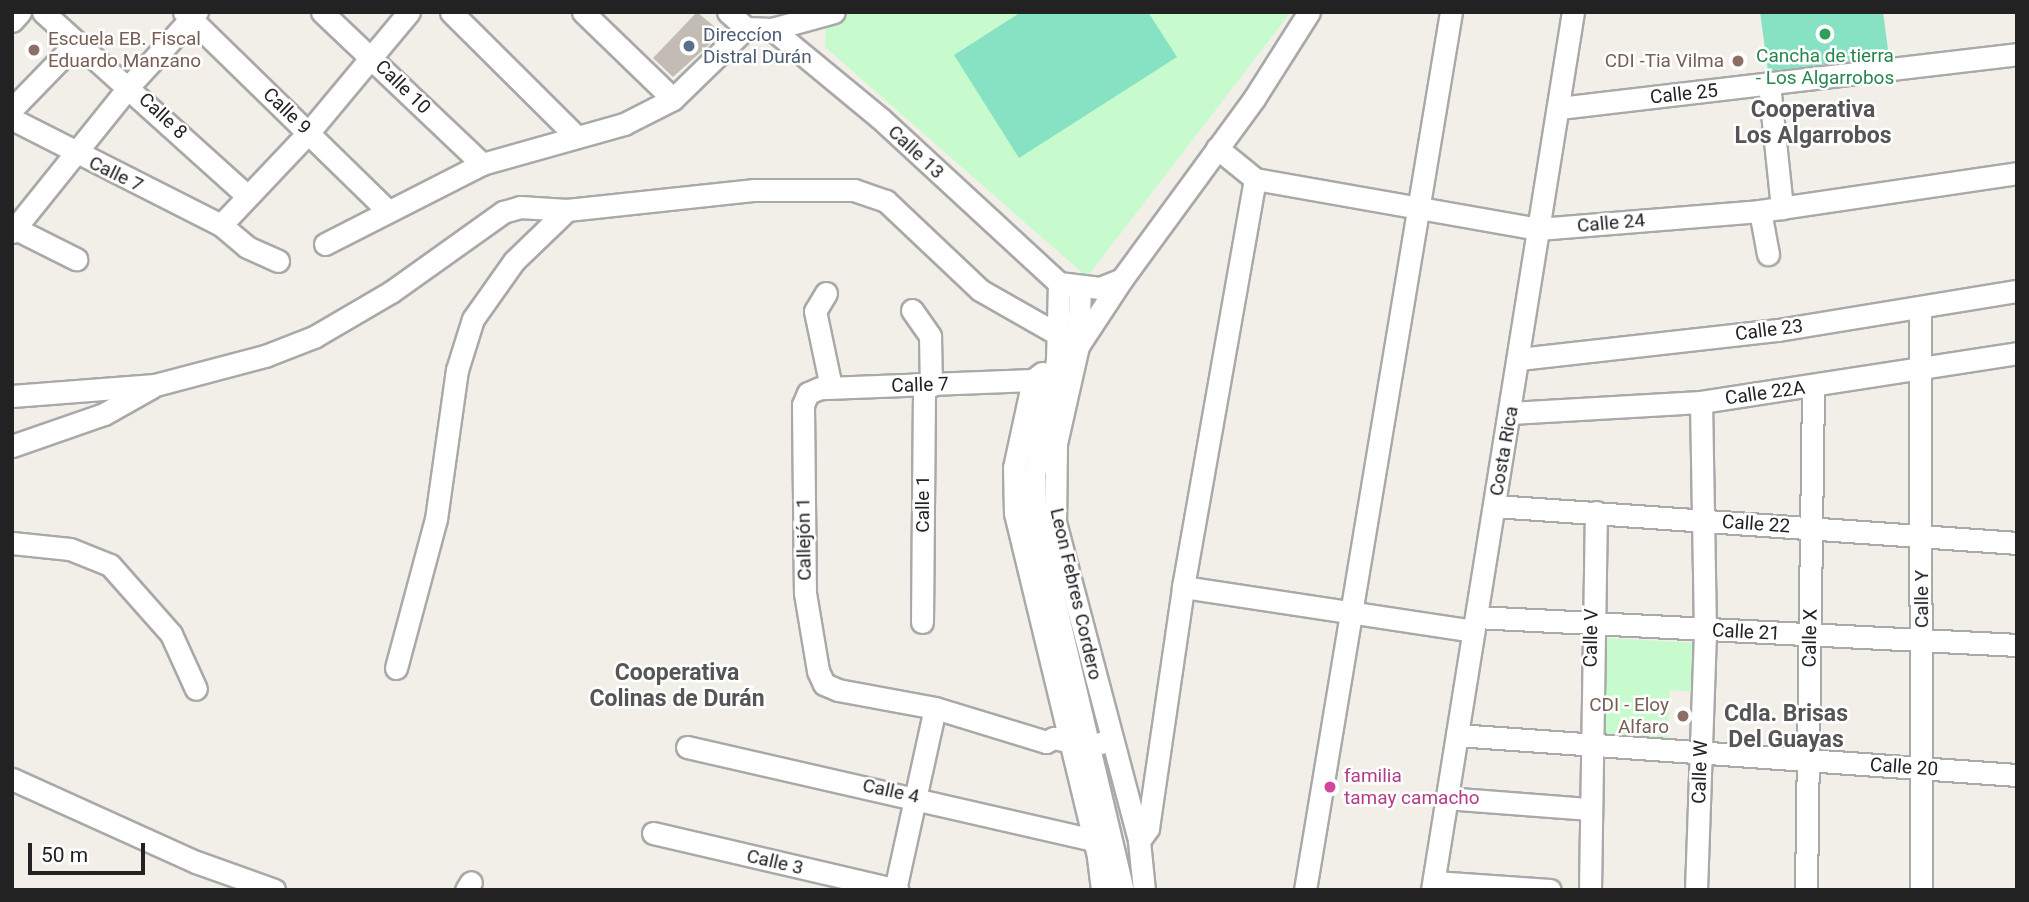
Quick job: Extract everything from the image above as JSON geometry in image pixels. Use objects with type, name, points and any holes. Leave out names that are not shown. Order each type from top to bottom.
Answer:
[{"type":"street","points":[[12,21],[20,12]]},
{"type":"street","name":"Calle 8","points":[[43,12],[76,43],[130,85],[247,196]]},
{"type":"street","name":"Calle 10","points":[[322,12],[482,164]]},
{"type":"street","points":[[221,225],[309,132],[370,55],[410,12]]},
{"type":"street","points":[[450,12],[578,137]]},
{"type":"street","points":[[583,12],[673,99]]},
{"type":"street","points":[[728,12],[742,20],[772,29],[834,12]]},
{"type":"street","points":[[772,29],[799,12]]},
{"type":"street","points":[[12,396],[155,386],[265,356],[314,337],[391,292],[503,212],[548,205],[566,210],[755,190],[854,190],[886,201],[980,290],[1057,339],[1078,346],[1310,12]]},
{"type":"street","points":[[1305,890],[1348,614],[1451,12]]},
{"type":"street","name":"Costa Rica","points":[[1433,886],[1573,12]]},
{"type":"street","points":[[76,259],[13,229],[72,153],[191,14]]},
{"type":"street","name":"Calle 9","points":[[191,14],[388,211]]},
{"type":"street","points":[[325,244],[482,164],[624,124],[673,99],[742,20]]},
{"type":"street","name":"Calle 13","points":[[772,29],[880,118],[1059,283]]},
{"type":"street","points":[[12,109],[76,43]]},
{"type":"street","name":"Calle 25","points":[[1559,108],[2017,54]]},
{"type":"street","points":[[1769,85],[1782,208]]},
{"type":"street","name":"Calle 7","points":[[12,119],[72,153],[221,225],[247,247],[278,261]]},
{"type":"street","name":"Calle 24","points":[[1217,148],[1255,179],[1538,229],[1760,211],[2017,173]]},
{"type":"street","points":[[1139,841],[1149,820],[1183,587],[1255,179]]},
{"type":"street","points":[[396,668],[436,519],[457,370],[473,319],[514,261],[566,210]]},
{"type":"street","points":[[1760,211],[1768,254]]},
{"type":"street","points":[[1059,283],[1100,288],[1122,279]]},
{"type":"street","name":"Leon Febres Cordero","points":[[1059,283],[1057,360],[1034,474],[1035,519],[1072,742],[1123,890]]},
{"type":"street","name":"Leon Febres Cordero","points":[[1080,287],[1078,346],[1056,444],[1055,522],[1139,841],[1144,890]]},
{"type":"street","name":"Calle 23","points":[[1519,359],[1920,309],[2017,291]]},
{"type":"street","points":[[826,293],[815,311],[831,387]]},
{"type":"street","name":"Calle Y","points":[[1920,309],[1921,890]]},
{"type":"street","name":"Calle 1","points":[[912,310],[930,336],[922,622]]},
{"type":"street","name":"Calle 22A","points":[[1510,414],[1700,402],[2017,353]]},
{"type":"street","points":[[1057,360],[1033,380],[1014,468],[1015,513],[1072,742],[1102,890]]},
{"type":"street","name":"Calle 7","points":[[808,393],[831,387],[927,387],[1033,380]]},
{"type":"street","points":[[12,446],[104,414],[155,386]]},
{"type":"street","name":"Calle X","points":[[1806,890],[1813,386]]},
{"type":"street","name":"Callejón 1","points":[[808,393],[803,405],[805,593],[824,684],[934,708]]},
{"type":"street","name":"Calle W","points":[[1696,890],[1705,630],[1700,520],[1700,402]]},
{"type":"street","name":"Calle 22","points":[[1494,506],[2017,543]]},
{"type":"street","name":"Calle V","points":[[1590,890],[1591,624],[1596,512]]},
{"type":"street","points":[[12,543],[70,549],[110,565],[171,634],[196,689]]},
{"type":"street","name":"Calle 21","points":[[1183,587],[1348,614],[1475,624],[1591,624],[2017,645]]},
{"type":"street","points":[[895,890],[934,708],[1046,742],[1111,740]]},
{"type":"street","name":"Calle 20","points":[[1457,735],[2017,775]]},
{"type":"street","name":"Calle 4","points":[[687,747],[914,795],[1094,840]]},
{"type":"street","points":[[12,779],[196,862],[274,890]]},
{"type":"street","points":[[1446,798],[1590,809]]},
{"type":"street","name":"Calle 3","points":[[653,833],[895,890]]},
{"type":"street","points":[[1433,886],[1550,890]]},
{"type":"green space","points":[[849,12],[1291,12],[1087,277],[825,47],[826,21]]},
{"type":"green space","points":[[1021,12],[1148,12],[1177,57],[1019,158],[954,55]]},
{"type":"green space","name":"Cancha de tierra - Los Algarrobos","points":[[1760,12],[1883,12],[1889,57],[1768,71]]},
{"type":"green space","points":[[1606,638],[1699,643],[1700,692],[1670,690],[1667,740],[1606,739]]},
{"type":"building","name":"Direccíon Distral Durán","points":[[697,12],[722,33],[673,77],[653,58]]},
{"type":"place","name":"Cancha de tierra - Los Algarrobos","points":[[1825,34]]},
{"type":"place","name":"Direccíon Distral Durán","points":[[689,46]]},
{"type":"place","name":"Escuela EB. Fiscal Eduardo Manzano","points":[[34,50]]},
{"type":"place","name":"CDI -Tia Vilma","points":[[1738,61]]},
{"type":"place","name":"CDI - Eloy Alfaro","points":[[1683,716]]},
{"type":"place","name":"familia tamay camacho","points":[[1330,787]]},
{"type":"district","name":"Cooperativa Los Algarrobos","points":[[1813,123]]},
{"type":"district","name":"Cooperativa Colinas de Durán","points":[[677,686]]},
{"type":"district","name":"Cdla. Brisas Del Guayas","points":[[1786,727]]}]
